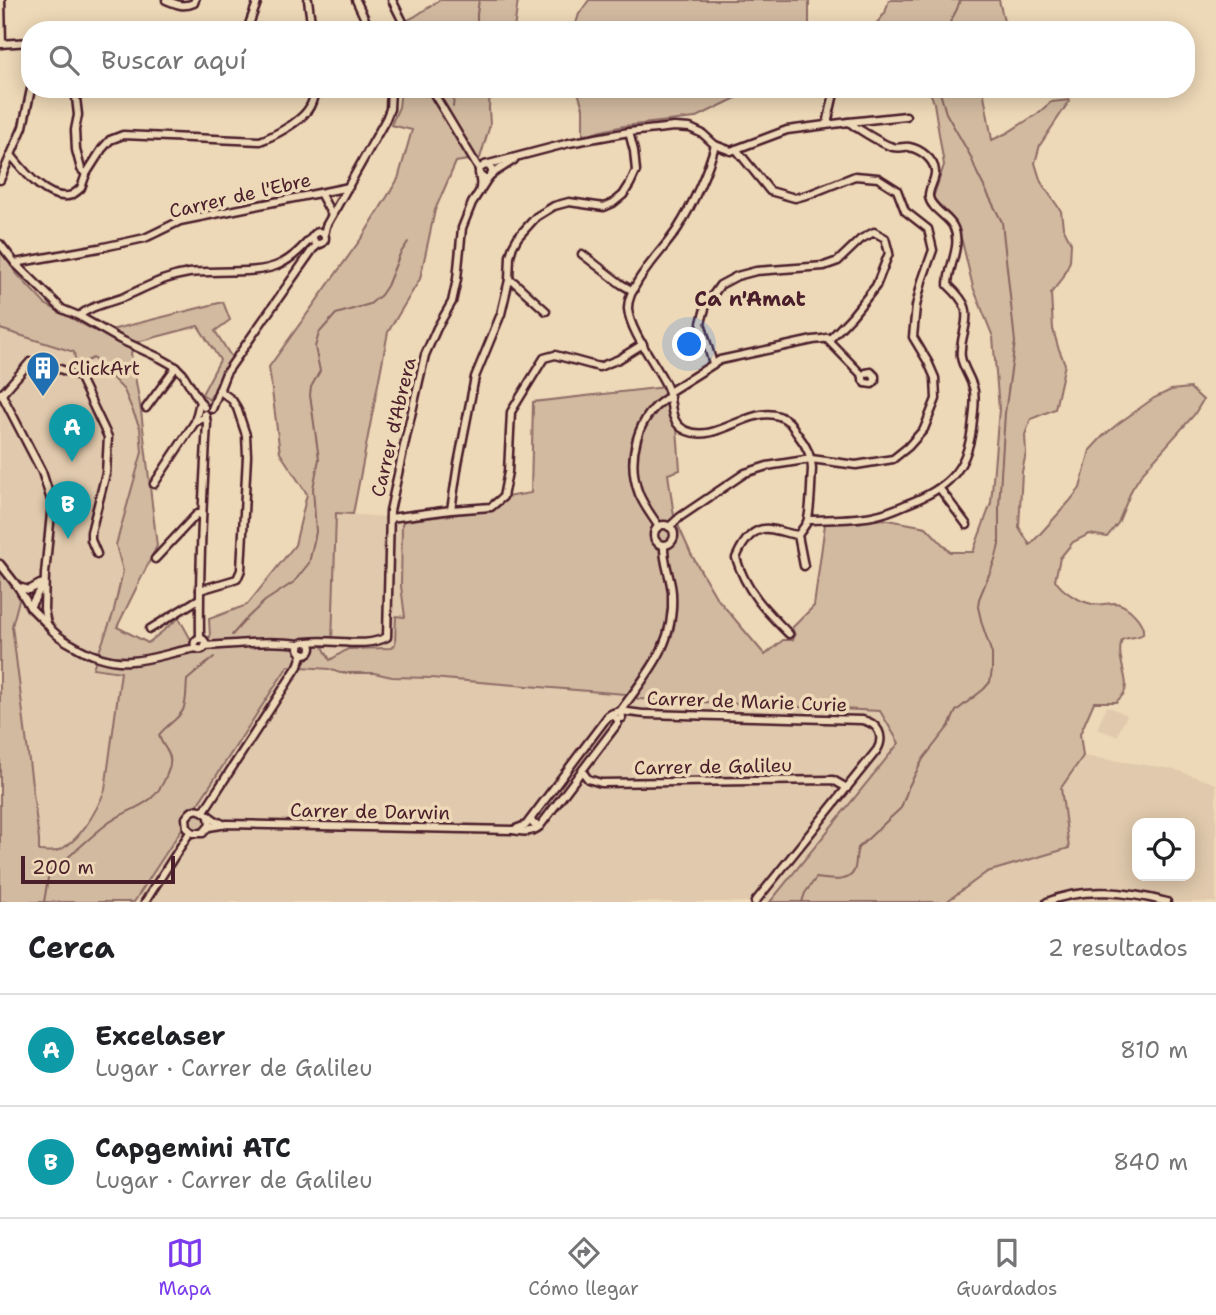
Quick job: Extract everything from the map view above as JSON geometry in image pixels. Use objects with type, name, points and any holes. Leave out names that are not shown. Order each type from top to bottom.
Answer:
[{"type":"street","points":[[1,0],[1,44],[21,43]]},
{"type":"street","points":[[166,0],[188,6],[195,0]]},
{"type":"street","points":[[250,21],[258,0]]},
{"type":"street","points":[[308,0],[311,21]]},
{"type":"street","points":[[356,0],[366,21]]},
{"type":"street","points":[[392,0],[402,21]]},
{"type":"street","points":[[0,180],[23,127],[29,98]]},
{"type":"street","points":[[76,98],[76,150],[81,169],[86,174]]},
{"type":"street","points":[[10,155],[45,190],[59,195],[70,195],[82,188],[86,174],[110,140],[124,135],[260,141],[276,135],[307,112],[313,98]]},
{"type":"street","points":[[154,484],[195,422],[208,410],[226,373],[326,226],[386,119],[391,98]]},
{"type":"street","points":[[436,98],[481,170],[483,178],[520,156]]},
{"type":"street","points":[[827,124],[833,98]]},
{"type":"street","points":[[481,170],[569,143],[629,132],[690,128],[703,134],[715,145],[731,151],[787,130],[906,116]]},
{"type":"street","points":[[808,520],[872,516],[922,499],[940,489],[957,472],[964,461],[971,439],[975,394],[962,363],[960,349],[967,315],[962,299],[948,285],[956,239],[954,227],[931,202],[929,194],[935,168],[930,159],[921,152],[910,147],[893,148],[849,122]]},
{"type":"street","points":[[452,510],[475,377],[501,314],[513,246],[536,217],[554,206],[569,202],[604,208],[623,195],[636,171],[629,132]]},
{"type":"street","points":[[715,145],[682,222],[640,278],[631,295],[628,309],[633,326],[669,394],[671,413],[685,431],[699,434],[716,432],[751,417],[767,415],[788,422],[802,440],[811,459],[808,520],[798,535],[804,566]]},
{"type":"street","points":[[670,527],[690,510],[745,473],[767,466],[811,459],[856,465],[893,459],[924,429],[936,399],[935,378],[914,337],[919,293],[933,250],[929,229],[905,211],[897,190],[878,178],[855,176],[795,198],[770,191],[736,149]]},
{"type":"street","points":[[481,170],[491,167],[490,176]]},
{"type":"street","name":"Carrer d'Abrera","points":[[478,193],[482,181],[481,170]]},
{"type":"street","name":"Carrer d'Abrera","points":[[329,642],[379,641],[387,637],[390,511],[425,355],[452,302],[462,228],[471,203],[490,176]]},
{"type":"street","name":"Carrer de l'Ebre","points":[[15,263],[145,238],[180,221],[349,187]]},
{"type":"street","points":[[320,194],[332,215]]},
{"type":"street","points":[[659,527],[639,492],[633,459],[644,421],[654,407],[720,360],[831,338],[876,286],[889,253],[885,238],[874,232],[861,239],[838,261],[824,266],[756,271],[737,276],[720,285],[706,305],[701,323],[713,364]]},
{"type":"street","points":[[79,316],[165,278],[191,273],[260,270],[278,266],[317,239]]},
{"type":"street","points":[[0,244],[15,263],[62,309],[176,367],[208,410],[202,514],[201,644]]},
{"type":"street","points":[[582,254],[633,291]]},
{"type":"street","points":[[509,280],[546,311]]},
{"type":"street","points":[[826,338],[863,376]]},
{"type":"street","points":[[390,519],[491,507],[503,497],[508,472],[511,412],[544,358],[555,355],[599,368],[643,344]]},
{"type":"street","points":[[47,624],[44,580],[52,503],[43,472],[1,394],[30,362],[38,361],[79,376],[108,436],[106,473],[91,532],[97,554]]},
{"type":"street","points":[[146,408],[176,367]]},
{"type":"street","points":[[200,590],[237,579],[242,570],[246,435],[237,408],[232,400],[219,390]]},
{"type":"street","points":[[195,422],[208,410]]},
{"type":"street","points":[[940,489],[967,525]]},
{"type":"street","points":[[155,558],[197,514],[202,514]]},
{"type":"street","points":[[659,527],[670,527],[674,538],[670,544],[658,543],[655,531],[659,527]]},
{"type":"street","points":[[789,634],[759,603],[746,584],[736,558],[745,540],[753,533],[766,528],[798,535]]},
{"type":"street","points":[[531,819],[533,824],[540,825],[582,771],[653,668],[667,637],[670,623],[672,594],[663,556],[664,545]]},
{"type":"street","points":[[0,564],[49,627],[83,651],[107,659],[130,662],[201,644],[284,642],[302,649],[329,642]]},
{"type":"street","points":[[18,587],[29,590],[39,586],[44,580]]},
{"type":"street","points":[[32,608],[44,580]]},
{"type":"street","points":[[32,608],[44,593]]},
{"type":"street","points":[[150,629],[200,598]]},
{"type":"street","points":[[206,814],[196,810],[187,815],[186,826],[190,832],[201,834],[209,827],[206,814],[298,666],[302,642],[329,642]]},
{"type":"street","name":"Carrer de Marie Curie","points":[[608,716],[616,711],[620,717],[633,714],[866,720],[875,726],[881,743],[847,788]]},
{"type":"street","points":[[513,830],[523,828],[531,819],[608,716],[620,717]]},
{"type":"street","name":"Carrer de Galileu","points":[[582,771],[588,779],[601,783],[832,780],[847,788]]},
{"type":"street","points":[[755,902],[847,788]]},
{"type":"street","name":"Carrer de Darwin","points":[[206,814],[213,821],[227,824]]},
{"type":"street","name":"Carrer de Darwin","points":[[209,827],[227,824],[531,831],[540,825]]},
{"type":"street","points":[[145,902],[190,832]]},
{"type":"street","points":[[1047,902],[1075,895],[1105,892],[1142,895],[1167,902]]},
{"type":"shaded area","points":[[440,0],[518,0],[515,21],[406,21]]},
{"type":"shaded area","points":[[589,0],[809,0],[809,21],[577,21]]},
{"type":"shaded area","points":[[889,0],[999,0],[1004,21],[878,21],[885,13]]},
{"type":"shaded area","points":[[400,98],[490,98],[490,125],[480,158],[456,162],[435,210],[420,279],[388,332],[353,514],[336,513],[332,645],[323,647],[330,660],[348,649],[391,648],[395,644],[396,616],[405,617],[401,586],[404,521],[491,510],[506,497],[531,493],[533,402],[665,387],[669,415],[677,428],[680,470],[668,474],[674,516],[691,554],[716,597],[765,655],[783,640],[793,640],[795,635],[792,628],[814,606],[825,524],[883,519],[926,527],[950,552],[973,552],[991,503],[999,409],[993,337],[973,287],[962,241],[952,218],[933,198],[944,165],[932,98],[985,98],[992,140],[1037,114],[1051,102],[1070,100],[1040,145],[1035,163],[1041,182],[1061,211],[1063,227],[1071,243],[1070,261],[1063,278],[1051,293],[1053,329],[1065,364],[1055,409],[1031,419],[1025,435],[1026,453],[1022,472],[1019,527],[1030,545],[1080,488],[1090,450],[1103,436],[1154,398],[1171,390],[1190,388],[1203,400],[1194,415],[1143,472],[1132,489],[1118,523],[1107,537],[1089,534],[1073,542],[1060,558],[1055,580],[1062,588],[1087,603],[1120,604],[1134,614],[1143,629],[1140,636],[1122,640],[1120,654],[1126,682],[1124,693],[1116,702],[1094,702],[1080,734],[1083,756],[1061,788],[1069,848],[987,872],[946,902],[770,902],[899,743],[880,711],[639,699],[625,694],[392,677],[374,673],[340,673],[329,669],[288,666],[134,902],[0,902],[0,560],[22,589],[12,626],[39,851],[56,851],[80,834],[105,790],[121,672],[93,668],[113,614],[123,571],[116,545],[142,452],[140,428],[124,390],[93,358],[76,366],[74,352],[0,329],[0,250],[16,273],[45,304],[99,333],[223,302],[230,320],[215,331],[232,358],[209,400],[202,394],[220,360],[198,326],[137,342],[131,353],[141,411],[157,546],[117,627],[148,643],[179,618],[190,638],[210,637],[209,619],[247,605],[295,545],[307,494],[280,453],[269,367],[363,236],[398,179],[412,130],[391,125]]},
{"type":"shaded area","points":[[580,98],[736,98],[695,118],[624,126],[583,135],[583,108]]},
{"type":"shaded area","points":[[0,329],[92,357],[124,390],[140,428],[142,452],[116,545],[123,570],[113,614],[93,668],[121,672],[105,790],[99,805],[80,832],[69,843],[55,851],[39,851],[12,626],[22,589],[0,560]]},
{"type":"shaded area","points":[[336,513],[404,521],[400,571],[405,618],[396,617],[396,639],[391,648],[348,649],[330,661],[323,647],[332,645]]},
{"type":"shaded area","points":[[287,666],[329,669],[340,673],[374,673],[392,677],[625,694],[640,699],[880,711],[900,743],[770,902],[134,902]]},
{"type":"shaded area","points":[[1107,706],[1127,715],[1117,736],[1097,729]]},
{"type":"shaded area","points":[[1083,756],[1173,769],[1216,784],[1216,902],[946,902],[987,872],[1069,847],[1061,788]]},
{"type":"shaded area","points":[[198,814],[204,816],[204,828],[198,830],[192,828],[190,822],[192,816]]},
{"type":"waterway","points":[[477,21],[479,0]]},
{"type":"waterway","points":[[951,21],[960,0]]},
{"type":"waterway","points":[[453,107],[454,98]]},
{"type":"waterway","points":[[802,902],[816,878],[837,880],[851,875],[855,868],[858,848],[901,808],[923,759],[949,726],[956,711],[990,682],[992,654],[978,607],[999,545],[1005,413],[1015,342],[1002,222],[971,157],[946,113],[942,98]]},
{"type":"waterway","points":[[232,635],[265,601],[294,582],[309,563],[316,532],[313,488],[319,459],[310,395],[311,387],[320,371],[315,347],[319,333],[336,314],[370,304],[381,295],[408,242]]},
{"type":"waterway","points":[[44,902],[49,872],[107,824],[156,794],[168,771],[170,760],[159,735],[183,710],[187,680],[214,657]]},
{"type":"place","name":"ClickArt","points":[[43,398]]},
{"type":"place","name":"Excelaser","points":[[72,462]]},
{"type":"place","name":"Capgemini ATC","points":[[68,539]]},
{"type":"district","name":"Ca n'Amat","points":[[750,299]]}]
